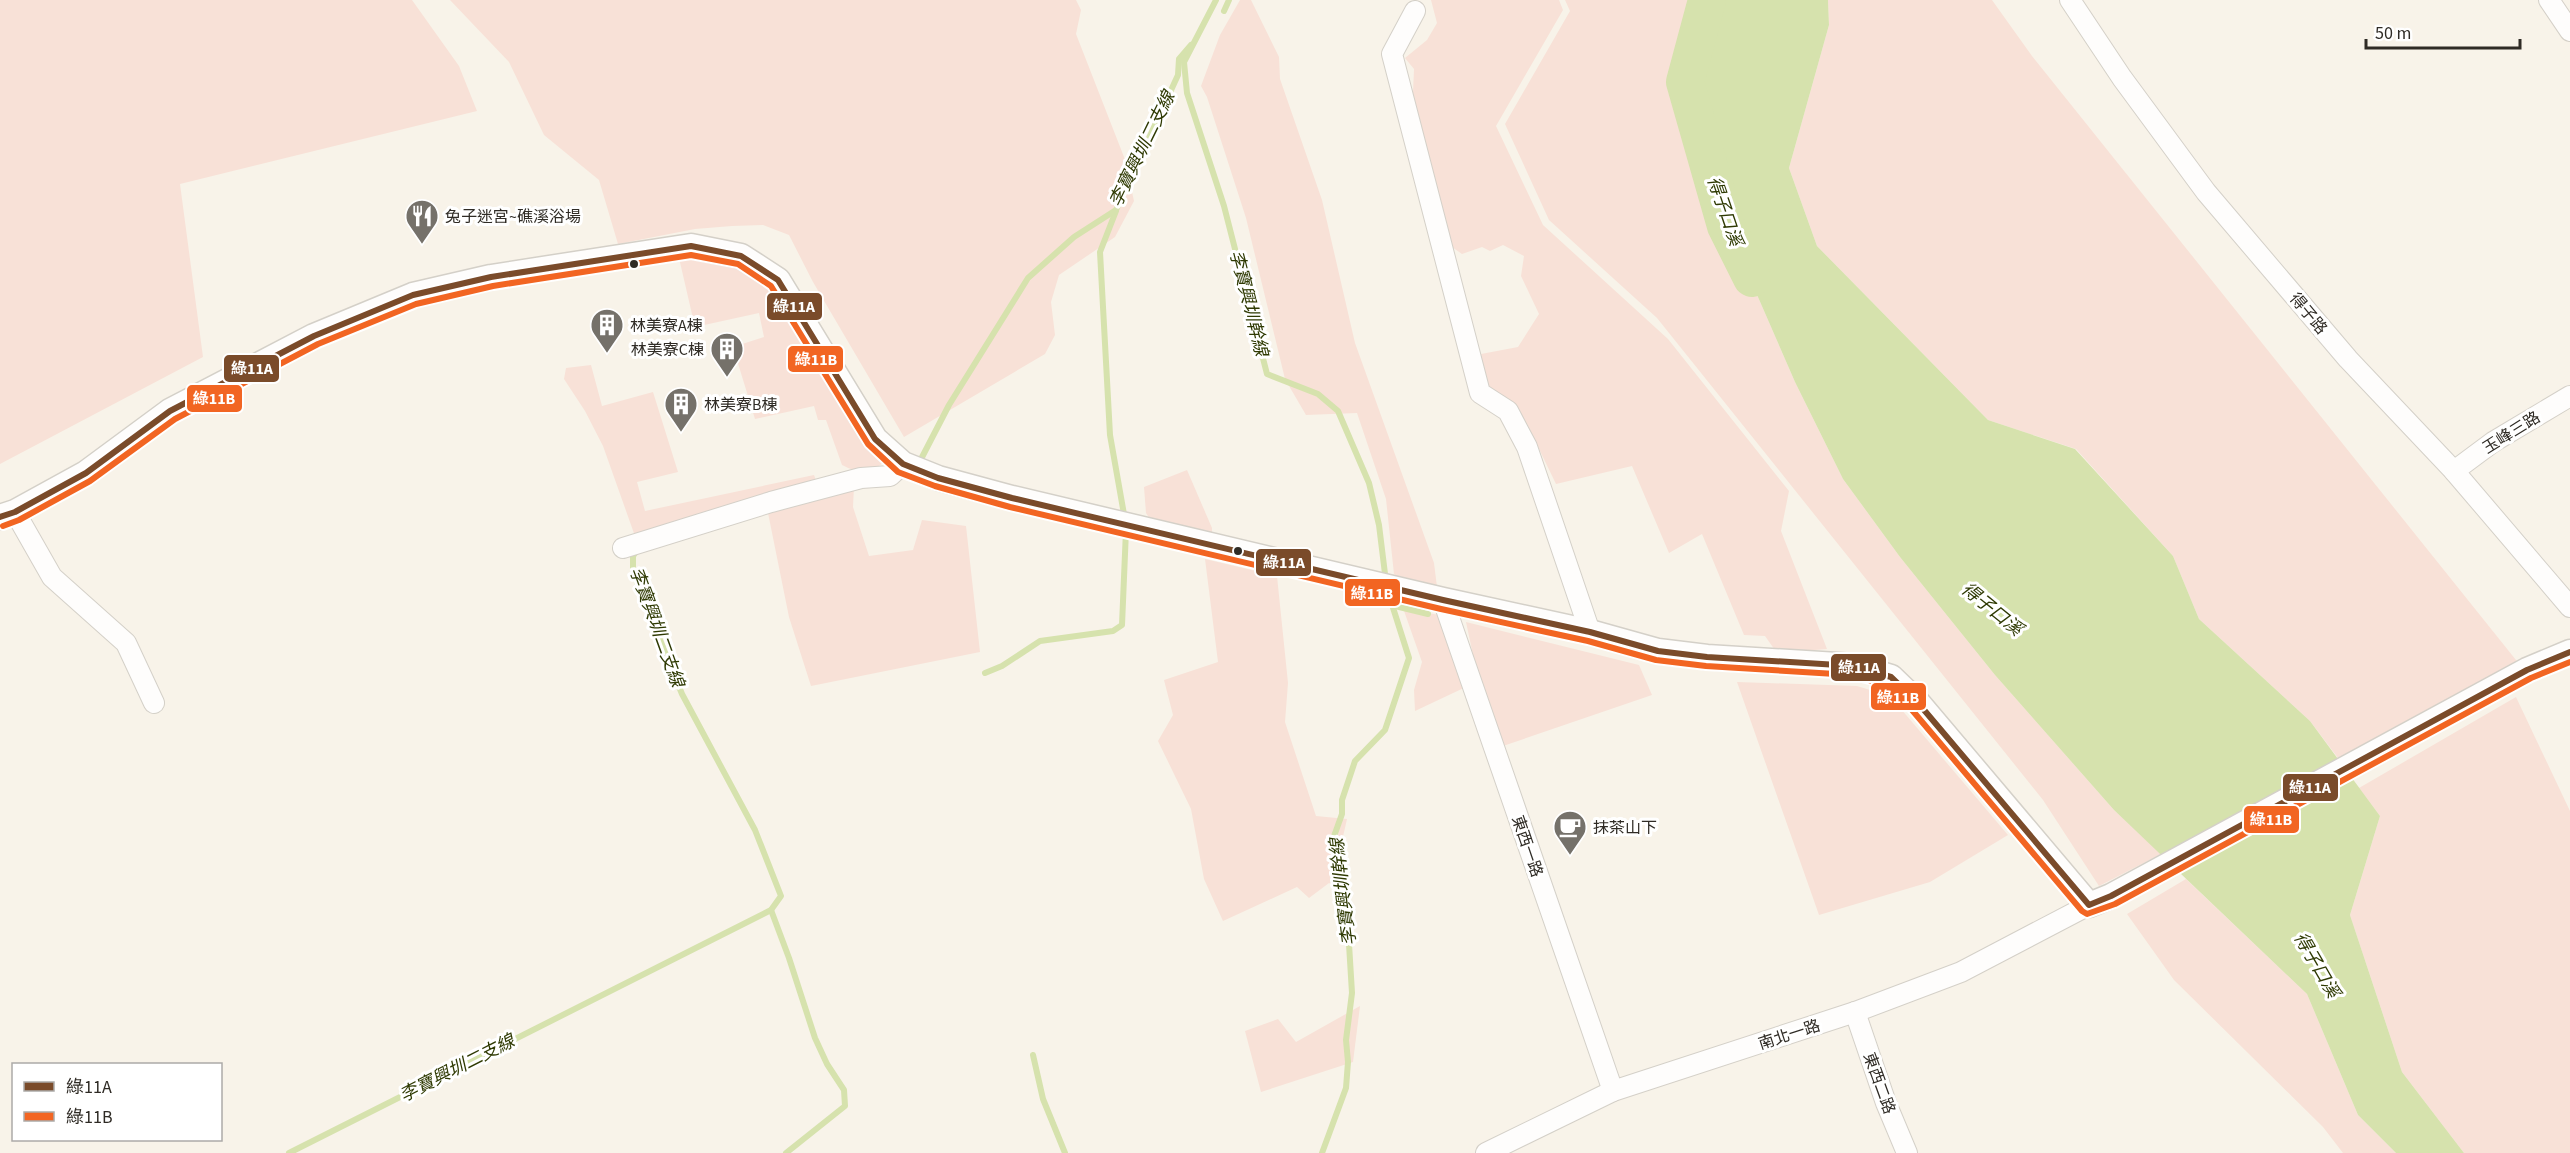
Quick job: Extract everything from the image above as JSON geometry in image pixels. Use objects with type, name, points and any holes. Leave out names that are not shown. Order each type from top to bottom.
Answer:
[{"type":"street","name":"得子路","points":[[2070,0],[2121,78],[2205,192],[2348,359],[2454,471],[2570,607]]},
{"type":"street","points":[[2549,0],[2570,31]]},
{"type":"street","points":[[1414,11],[1392,54],[1480,393],[1508,411],[1527,447],[1590,632]]},
{"type":"street","points":[[154,703],[126,643],[52,577],[7,514],[86,473],[170,411],[314,336],[413,295],[491,277],[691,246],[741,256],[778,280],[875,439],[903,464],[938,478],[1012,498],[1443,600],[1590,632],[1658,651],[1707,657],[1854,666],[1891,677],[1919,704],[2100,900],[2527,670],[2570,652]]},
{"type":"street","name":"玉峰三路","points":[[2454,471],[2493,442],[2570,396]]},
{"type":"street","points":[[623,548],[771,502],[861,478],[890,476],[903,464]]},
{"type":"street","name":"東西一路","points":[[1443,600],[1613,1091]]},
{"type":"street","name":"南北一路","points":[[1486,1153],[1613,1091],[1855,1012],[1961,972],[2100,900]]},
{"type":"street","name":"東西二路","points":[[1855,1012],[1886,1103],[1907,1153]]},
{"type":"shaded area","points":[[0,0],[412,0],[459,66],[477,111],[180,184],[203,357],[0,464]]},
{"type":"shaded area","points":[[450,0],[1076,0],[1081,10],[1076,34],[1124,157],[1134,201],[1115,237],[1059,275],[1051,302],[1055,335],[1045,354],[904,437],[813,282],[789,235],[763,225],[732,226],[695,229],[618,244],[599,180],[544,135],[509,62]]},
{"type":"shaded area","points":[[1240,0],[1251,0],[1279,57],[1280,79],[1322,200],[1355,343],[1434,563],[1437,587],[1405,581],[1394,574],[1386,499],[1357,413],[1306,415],[1285,379],[1246,218],[1207,97],[1201,86],[1220,35]]},
{"type":"shaded area","points":[[1431,0],[1559,0],[1563,10],[1496,126],[1543,225],[1668,339],[1789,491],[1781,531],[1827,649],[1777,653],[1765,636],[1744,635],[1702,534],[1669,553],[1632,466],[1556,484],[1527,424],[1509,399],[1486,387],[1481,354],[1518,347],[1539,314],[1521,276],[1524,256],[1503,245],[1490,251],[1482,247],[1462,254],[1452,247],[1413,93],[1414,69],[1405,58],[1427,40],[1437,23]]},
{"type":"shaded area","points":[[1565,0],[1707,0],[1698,104],[1724,219],[1795,382],[1843,479],[1900,557],[1995,675],[2114,810],[2161,854],[2099,886],[2043,800],[1657,318],[1549,220],[1505,124],[1570,11]]},
{"type":"shaded area","points":[[1828,0],[1992,0],[2032,56],[2520,665],[2338,758],[2310,721],[2199,619],[2173,556],[2076,449],[1988,420],[1817,246],[1789,168],[1829,25]]},
{"type":"shaded area","points":[[706,256],[742,263],[775,284],[886,461],[865,472],[842,465],[826,420],[818,420],[814,406],[755,419],[733,347],[764,337],[759,313],[695,327],[679,258]]},
{"type":"shaded area","points":[[591,365],[602,406],[653,392],[678,472],[637,482],[645,511],[814,475],[817,483],[636,539],[603,446],[585,411],[564,379],[566,368]]},
{"type":"shaded area","points":[[1187,470],[1212,528],[1212,536],[1152,522],[1146,513],[1144,487]]},
{"type":"shaded area","points":[[854,486],[853,507],[869,556],[913,550],[922,520],[966,526],[980,652],[811,686],[789,617],[767,508]]},
{"type":"shaded area","points":[[1205,559],[1277,576],[1288,683],[1285,722],[1316,816],[1347,819],[1342,841],[1349,887],[1345,891],[1329,883],[1309,898],[1297,887],[1223,921],[1204,879],[1191,809],[1158,741],[1173,715],[1164,680],[1218,662]]},
{"type":"shaded area","points":[[1403,608],[1444,616],[1468,686],[1415,711],[1414,690],[1422,662]]},
{"type":"shaded area","points":[[1466,622],[1639,665],[1652,695],[1503,746],[1479,683]]},
{"type":"shaded area","points":[[1737,682],[1857,686],[1890,696],[2008,835],[1930,882],[1819,915]]},
{"type":"shaded area","points":[[2516,697],[2570,811],[2570,1153],[2464,1153],[2402,1072],[2350,915],[2380,816],[2359,788]]},
{"type":"shaded area","points":[[2186,879],[2307,994],[2358,1115],[2396,1153],[2343,1153],[2323,1127],[2174,980],[2127,914]]},
{"type":"shaded area","points":[[1360,1006],[1353,1062],[1261,1092],[1245,1031],[1278,1019],[1296,1042]]},
{"type":"water","points":[[1707,0],[1828,0],[1829,25],[1789,168],[1817,246],[1988,420],[2075,449],[2173,556],[2199,619],[2310,721],[2380,816],[2350,915],[2402,1072],[2464,1153],[2396,1153],[2358,1115],[2307,994],[2114,810],[1995,675],[1900,557],[1843,479],[1795,382],[1724,219],[1698,104]]},
{"type":"waterway","name":"李寶興圳幹線","points":[[1216,0],[1184,62],[1187,93],[1224,206],[1267,374],[1318,394],[1338,411],[1369,483],[1379,525],[1386,582]]},
{"type":"waterway","points":[[1224,11],[1229,0]]},
{"type":"waterway","name":"得子口溪","points":[[1707,0],[1685,82],[1726,226],[1752,278]]},
{"type":"waterway","name":"李寶興圳二支線","points":[[919,463],[949,405],[1028,278],[1074,237],[1116,210],[1178,75],[1179,59],[1191,45]]},
{"type":"waterway","points":[[1116,211],[1100,252],[1110,435],[1125,520]]},
{"type":"waterway","points":[[985,673],[1002,666],[1040,641],[1113,631],[1122,625],[1126,530]]},
{"type":"waterway","name":"李寶興圳二支線","points":[[289,1153],[771,910],[781,896],[755,830],[682,694],[633,572],[633,556],[637,550]]},
{"type":"waterway","name":"李寶興圳幹線","points":[[1322,1153],[1346,1088],[1348,1062],[1346,1040],[1352,993],[1346,895],[1333,839],[1342,814],[1342,800],[1355,761],[1385,730],[1409,658],[1388,592]]},
{"type":"waterway","points":[[1391,605],[1428,614]]},
{"type":"waterway","points":[[771,910],[815,1038],[827,1064],[844,1090],[845,1106],[786,1153]]},
{"type":"waterway","points":[[1033,1055],[1043,1099],[1065,1153]]},
{"type":"transit line","name":"綠11A","points":[[0,517],[15,512],[86,473],[170,411],[314,336],[413,295],[491,277],[691,246],[741,256],[778,280],[875,439],[903,464],[938,478],[1012,498],[1443,600],[1590,632],[1658,651],[1707,657],[1854,666],[1891,677],[1919,704],[2089,905],[2111,896],[2527,670],[2570,652]]},
{"type":"transit line","name":"綠11B","points":[[3,526],[19,520],[90,481],[175,419],[318,344],[416,304],[493,286],[691,255],[738,264],[771,286],[868,444],[898,472],[935,486],[1010,507],[1441,609],[1588,641],[1656,660],[1706,666],[1852,675],[1886,685],[1912,710],[2082,911],[2087,914],[2115,904],[2531,678],[2570,662]]},
{"type":"place","name":"兔子迷宮~礁溪浴場","points":[[422,245]]},
{"type":"place","name":"林美寮A棟","points":[[607,354]]},
{"type":"place","name":"林美寮C棟","points":[[727,378]]},
{"type":"place","name":"林美寮B棟","points":[[681,433]]},
{"type":"place","name":"抹茶山下","points":[[1570,856]]}]
